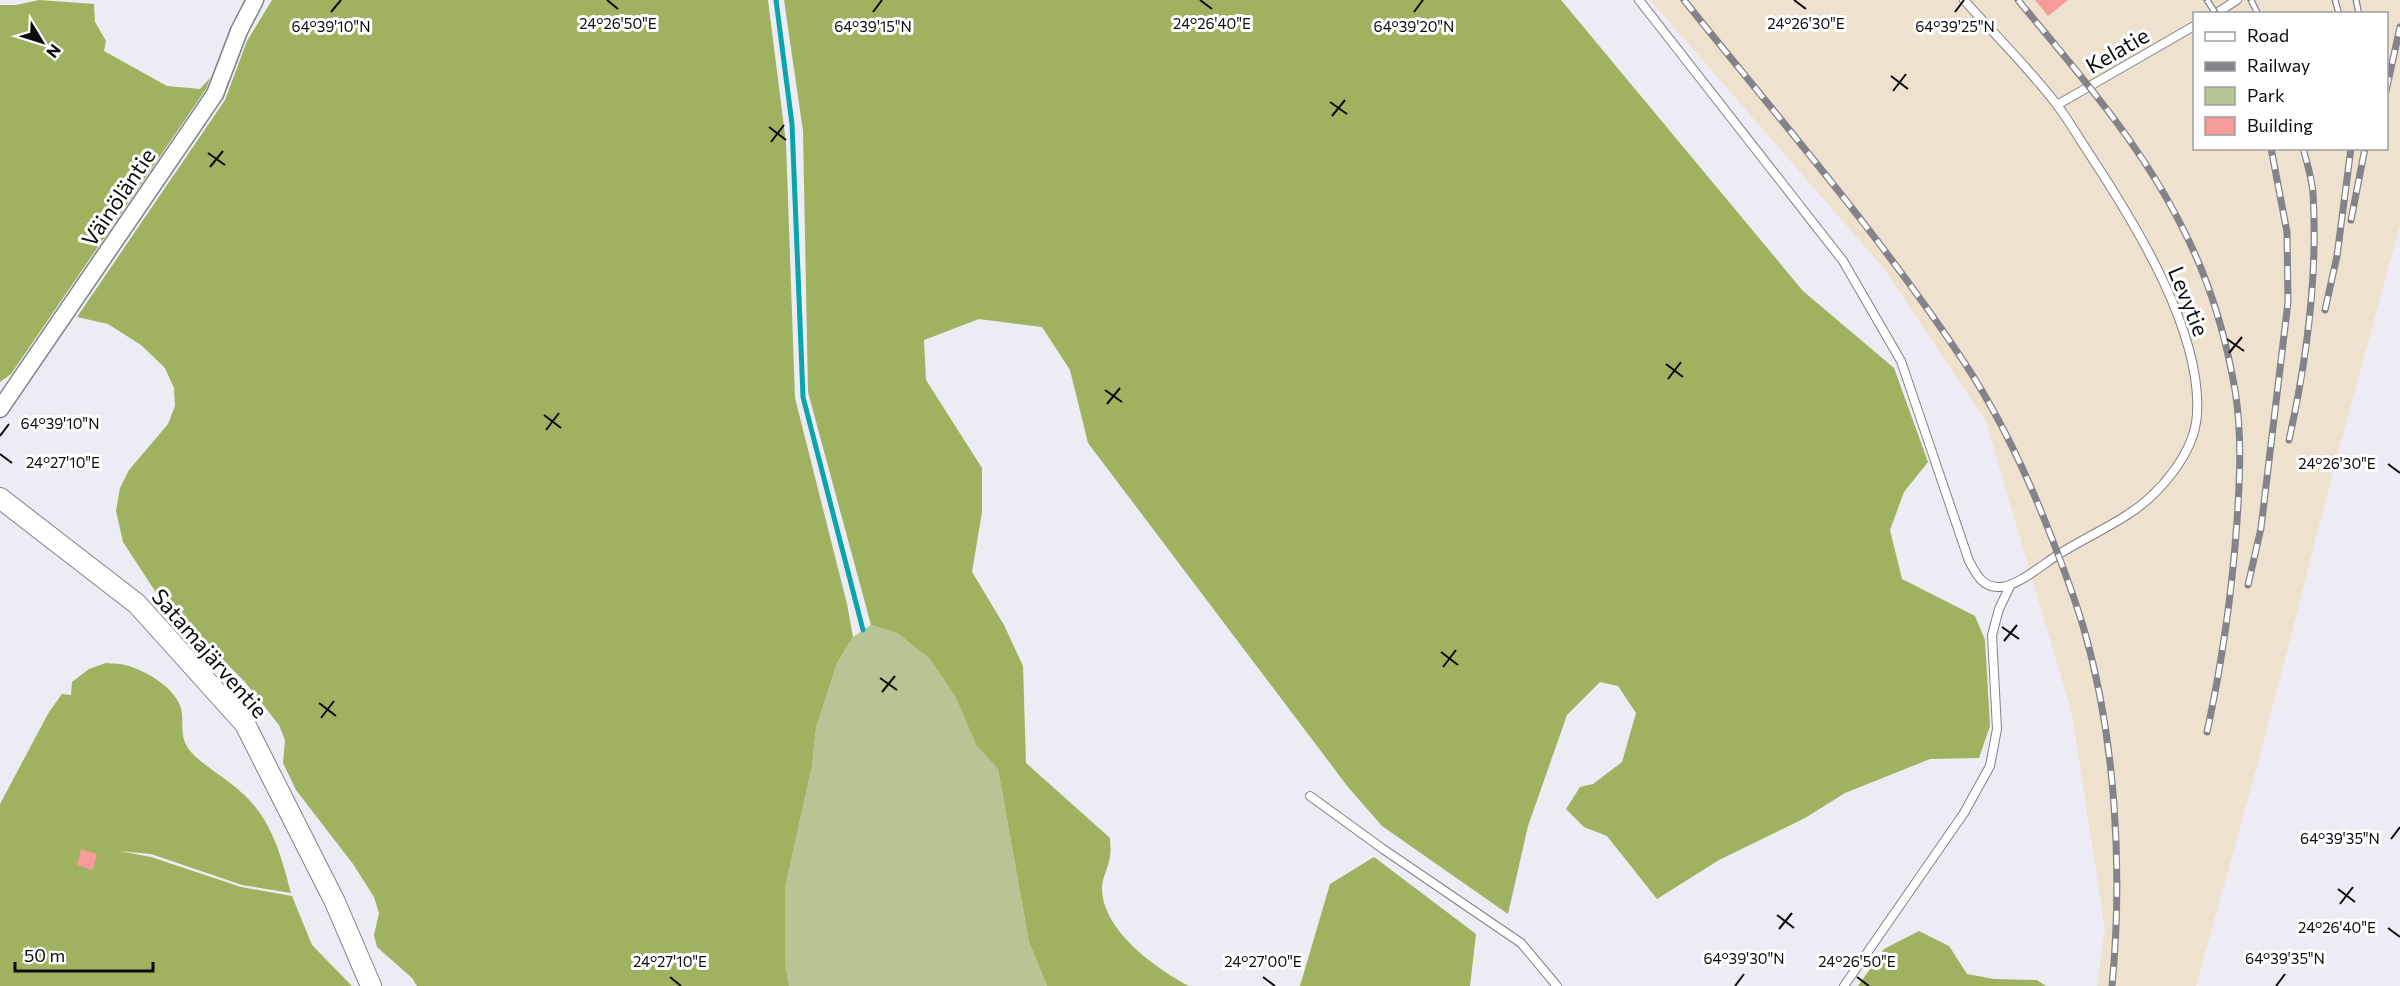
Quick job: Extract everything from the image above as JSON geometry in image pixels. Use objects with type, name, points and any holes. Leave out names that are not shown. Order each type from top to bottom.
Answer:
[{"type":"street","name":"Väinöläntie","points":[[0,409],[215,94],[239,31],[255,0]]},
{"type":"street","name":"Satamajärventie","points":[[0,498],[137,604],[244,724],[335,902],[371,986]]},
{"type":"lane","points":[[1640,0],[1843,261],[1901,361],[1969,561],[1981,581],[1996,587],[2010,586],[1999,609],[1992,635],[1997,729],[1990,766],[1964,813],[1844,986]]},
{"type":"lane","name":"Levytie","points":[[1964,0],[2057,105],[2119,199],[2145,243],[2180,322],[2193,360],[2198,392],[2197,417],[2189,446],[2173,471],[2150,496],[2128,514],[2058,554],[2010,586]]},
{"type":"lane","points":[[2218,12],[2232,1]]},
{"type":"lane","name":"Kelatie","points":[[2057,105],[2193,27]]},
{"type":"lane","points":[[1310,796],[1521,943],[1557,986]]},
{"type":"shaded area","points":[[1650,0],[2400,0],[2400,225],[2335,464],[2261,752],[2196,986],[2097,986],[2105,929],[2072,714],[1986,422],[1882,266]]},
{"type":"green space","points":[[39,0],[94,4],[95,22],[106,41],[104,51],[167,86],[200,89],[210,78],[206,89],[11,374],[0,382],[0,5],[16,5]]},
{"type":"green space","points":[[272,0],[768,0],[786,143],[795,398],[847,604],[853,637],[837,663],[816,728],[812,766],[785,888],[785,962],[789,986],[417,986],[412,978],[377,947],[374,935],[379,913],[374,897],[353,864],[296,790],[283,763],[285,740],[279,725],[245,682],[157,594],[123,542],[116,511],[120,488],[129,470],[168,424],[175,406],[174,388],[165,368],[141,345],[108,324],[77,317],[225,100],[247,41]]},
{"type":"green space","points":[[784,0],[1561,0],[1803,291],[1894,368],[1928,462],[1904,492],[1890,530],[1902,579],[1975,616],[1985,640],[1990,726],[1979,758],[1930,759],[1845,793],[1805,818],[1719,860],[1657,899],[1607,836],[1584,827],[1566,809],[1580,787],[1593,784],[1622,762],[1636,713],[1618,686],[1600,682],[1567,715],[1528,826],[1508,914],[1382,826],[1348,787],[1088,443],[1070,370],[1042,327],[979,319],[924,340],[926,380],[982,468],[982,512],[972,572],[1004,625],[1023,666],[1026,763],[1110,838],[1109,860],[1102,888],[1104,904],[1121,933],[1161,969],[1189,986],[1047,986],[1029,942],[998,769],[976,745],[955,696],[930,659],[897,633],[871,625],[808,392],[803,131]]},
{"type":"green space","points":[[871,625],[897,633],[930,659],[955,696],[976,745],[998,769],[1029,942],[1047,986],[789,986],[785,962],[785,888],[812,766],[816,728],[837,663],[853,637]]},
{"type":"green space","points":[[106,663],[123,664],[142,671],[160,682],[175,696],[180,704],[187,747],[203,763],[241,792],[260,814],[274,839],[291,893],[242,885],[151,854],[119,851],[151,857],[241,887],[292,896],[312,945],[352,986],[0,986],[0,804],[49,712],[62,694],[71,695],[72,682],[89,669]]},
{"type":"green space","points":[[1374,857],[1476,934],[1470,986],[1300,986],[1330,884]]},
{"type":"green space","points":[[1919,931],[1949,946],[1967,974],[1994,979],[2037,980],[2046,986],[1858,986],[1884,949]]},
{"type":"building","points":[[2035,0],[2068,0],[2048,16]]},
{"type":"building","points":[[81,849],[97,854],[93,870],[77,865]]},
{"type":"waterway","points":[[776,0],[792,124],[803,397],[863,630]]},
{"type":"railway","points":[[1684,0],[1864,223],[1932,315],[1987,400],[2028,480],[2079,613],[2103,713],[2110,759],[2116,851],[2117,897],[2112,986]]},
{"type":"railway","points":[[2018,0],[2108,111],[2149,169],[2193,250],[2222,329],[2237,406],[2240,472],[2229,601],[2222,654],[2207,732]]},
{"type":"railway","points":[[2207,0],[2215,12]]},
{"type":"railway","points":[[2251,0],[2257,12]]},
{"type":"railway","points":[[2335,0],[2338,12]]},
{"type":"railway","points":[[2356,0],[2359,12]]},
{"type":"railway","points":[[2388,82],[2400,27]]},
{"type":"railway","points":[[2248,585],[2261,528],[2288,302],[2287,232],[2271,150]]},
{"type":"railway","points":[[2289,440],[2306,348],[2314,255],[2313,193],[2303,150]]},
{"type":"railway","points":[[2325,310],[2337,256],[2351,150]]},
{"type":"railway","points":[[2351,220],[2365,150]]}]
